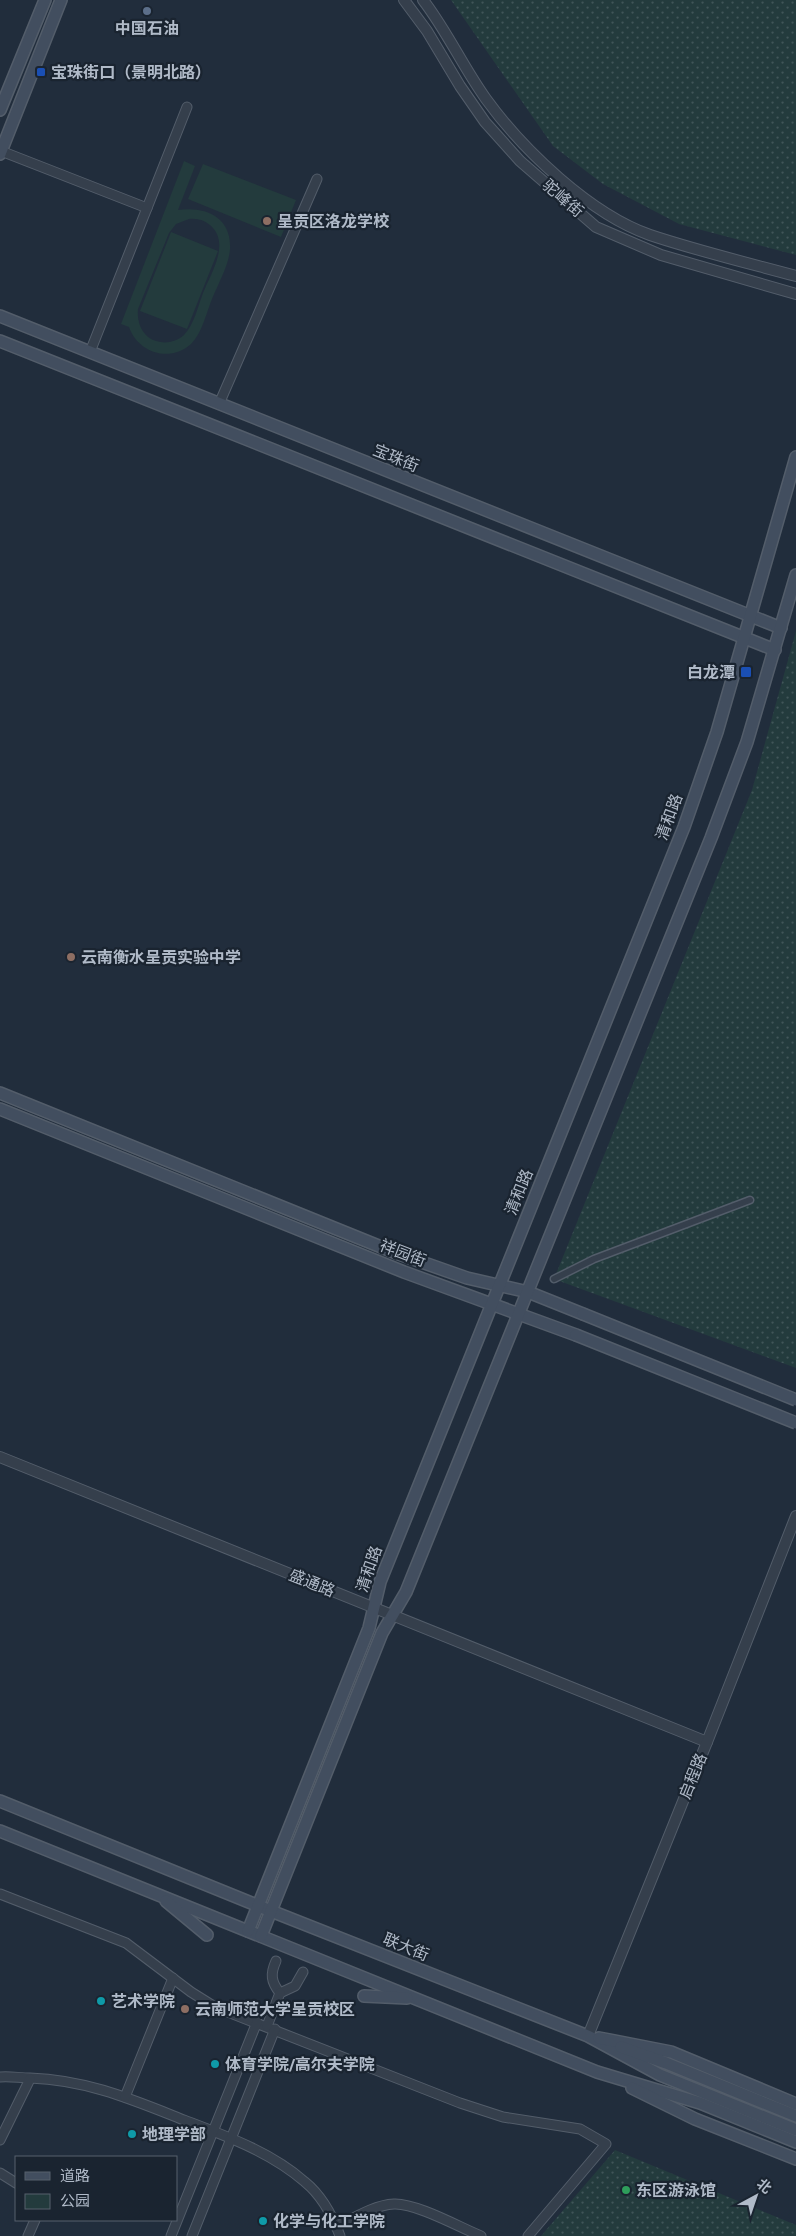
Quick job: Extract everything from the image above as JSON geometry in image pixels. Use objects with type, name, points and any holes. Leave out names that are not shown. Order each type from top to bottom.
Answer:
[{"type":"main road","points":[[0,110],[45,0]]},
{"type":"main road","points":[[1,152],[61,0]]},
{"type":"main road","name":"宝珠街","points":[[0,316],[781,628]]},
{"type":"main road","points":[[0,341],[745,640],[775,650]]},
{"type":"main road","name":"清和路","points":[[248,1931],[369,1628],[383,1574],[684,827],[717,732],[752,617],[796,457]]},
{"type":"main road","points":[[261,1936],[382,1633],[406,1592],[711,838],[747,742],[796,575]]},
{"type":"main road","name":"祥园街","points":[[0,1093],[396,1253],[467,1278],[528,1292],[796,1400]]},
{"type":"main road","name":"祥园街","points":[[0,1109],[404,1272],[520,1313],[796,1423]]},
{"type":"main road","name":"联大街","points":[[0,1801],[270,1911],[588,2036],[660,2075],[796,2130]]},
{"type":"main road","points":[[0,1831],[596,2072],[695,2118],[796,2159]]},
{"type":"main road","points":[[156,1894],[207,1935]]},
{"type":"main road","points":[[364,1996],[417,1999]]},
{"type":"main road","points":[[588,2036],[671,2052],[796,2104]]},
{"type":"main road","points":[[588,2036],[666,2063],[796,2116]]},
{"type":"main road","points":[[596,2072],[700,2103],[796,2142]]},
{"type":"street","name":"驼峰街","points":[[404,0],[427,31],[460,86],[485,122],[520,161],[596,227],[661,254],[796,294]]},
{"type":"street","name":"驼峰街","points":[[423,0],[486,99],[513,132],[573,191],[610,214],[649,234],[796,276]]},
{"type":"street","points":[[90,352],[187,107]]},
{"type":"street","points":[[1,152],[147,208]]},
{"type":"street","points":[[219,404],[318,179]]},
{"type":"street","points":[[554,1279],[594,1259],[750,1200]]},
{"type":"street","name":"盛通路","points":[[0,1457],[707,1742]]},
{"type":"street","name":"启程路","points":[[588,2036],[796,1516]]},
{"type":"street","points":[[0,1894],[126,1943],[191,1992],[215,2007],[460,2103],[503,2117],[580,2129],[606,2144],[528,2236]]},
{"type":"street","points":[[192,2236],[231,2139],[271,2028],[280,1992],[272,1978],[272,1969],[276,1962]]},
{"type":"street","points":[[280,1992],[295,1986],[303,1972]]},
{"type":"street","points":[[125,2097],[173,1978]]},
{"type":"street","points":[[178,2219],[257,2022]]},
{"type":"street","points":[[0,2077],[47,2078],[94,2087],[125,2097],[231,2139],[283,2164],[308,2184],[333,2218],[338,2232],[369,2211],[393,2204],[408,2205],[481,2236]]},
{"type":"street","points":[[0,2140],[30,2078]]},
{"type":"street","points":[[0,2173],[15,2182]]},
{"type":"street","points":[[28,2236],[35,2221]]},
{"type":"street","points":[[171,2236],[177,2221]]},
{"type":"green space","points":[[451,0],[796,0],[796,255],[679,224],[603,184],[553,146]]},
{"type":"green space","points":[[184,161],[195,166],[178,210],[188,209],[207,212],[222,222],[227,229],[230,249],[225,268],[195,340],[183,350],[165,354],[147,349],[133,336],[129,327],[121,324]],"holes":[[[189,219],[198,219],[205,222],[216,232],[219,240],[217,258],[193,321],[184,335],[171,342],[152,340],[141,328],[138,309],[169,233],[176,224]]]},
{"type":"green space","points":[[203,164],[296,200],[281,237],[188,199]]},
{"type":"green space","points":[[171,232],[218,251],[187,329],[140,311]]},
{"type":"green space","points":[[796,631],[796,1368],[554,1279],[752,790]]},
{"type":"green space","points":[[615,2150],[796,2225],[796,2236],[541,2236]]},
{"type":"place","name":"中国石油","points":[[147,11]]},
{"type":"place","name":"宝珠街口（景明北路）","points":[[41,72]]},
{"type":"place","name":"呈贡区洛龙学校","points":[[267,221]]},
{"type":"place","name":"白龙潭","points":[[746,672]]},
{"type":"place","name":"云南衡水呈贡实验中学","points":[[71,957]]},
{"type":"place","name":"艺术学院","points":[[101,2001]]},
{"type":"place","name":"云南师范大学呈贡校区","points":[[185,2009]]},
{"type":"place","name":"体育学院/高尔夫学院","points":[[215,2064]]},
{"type":"place","name":"地理学部","points":[[132,2134]]},
{"type":"place","name":"东区游泳馆","points":[[626,2190]]},
{"type":"place","name":"化学与化工学院","points":[[263,2221]]}]
